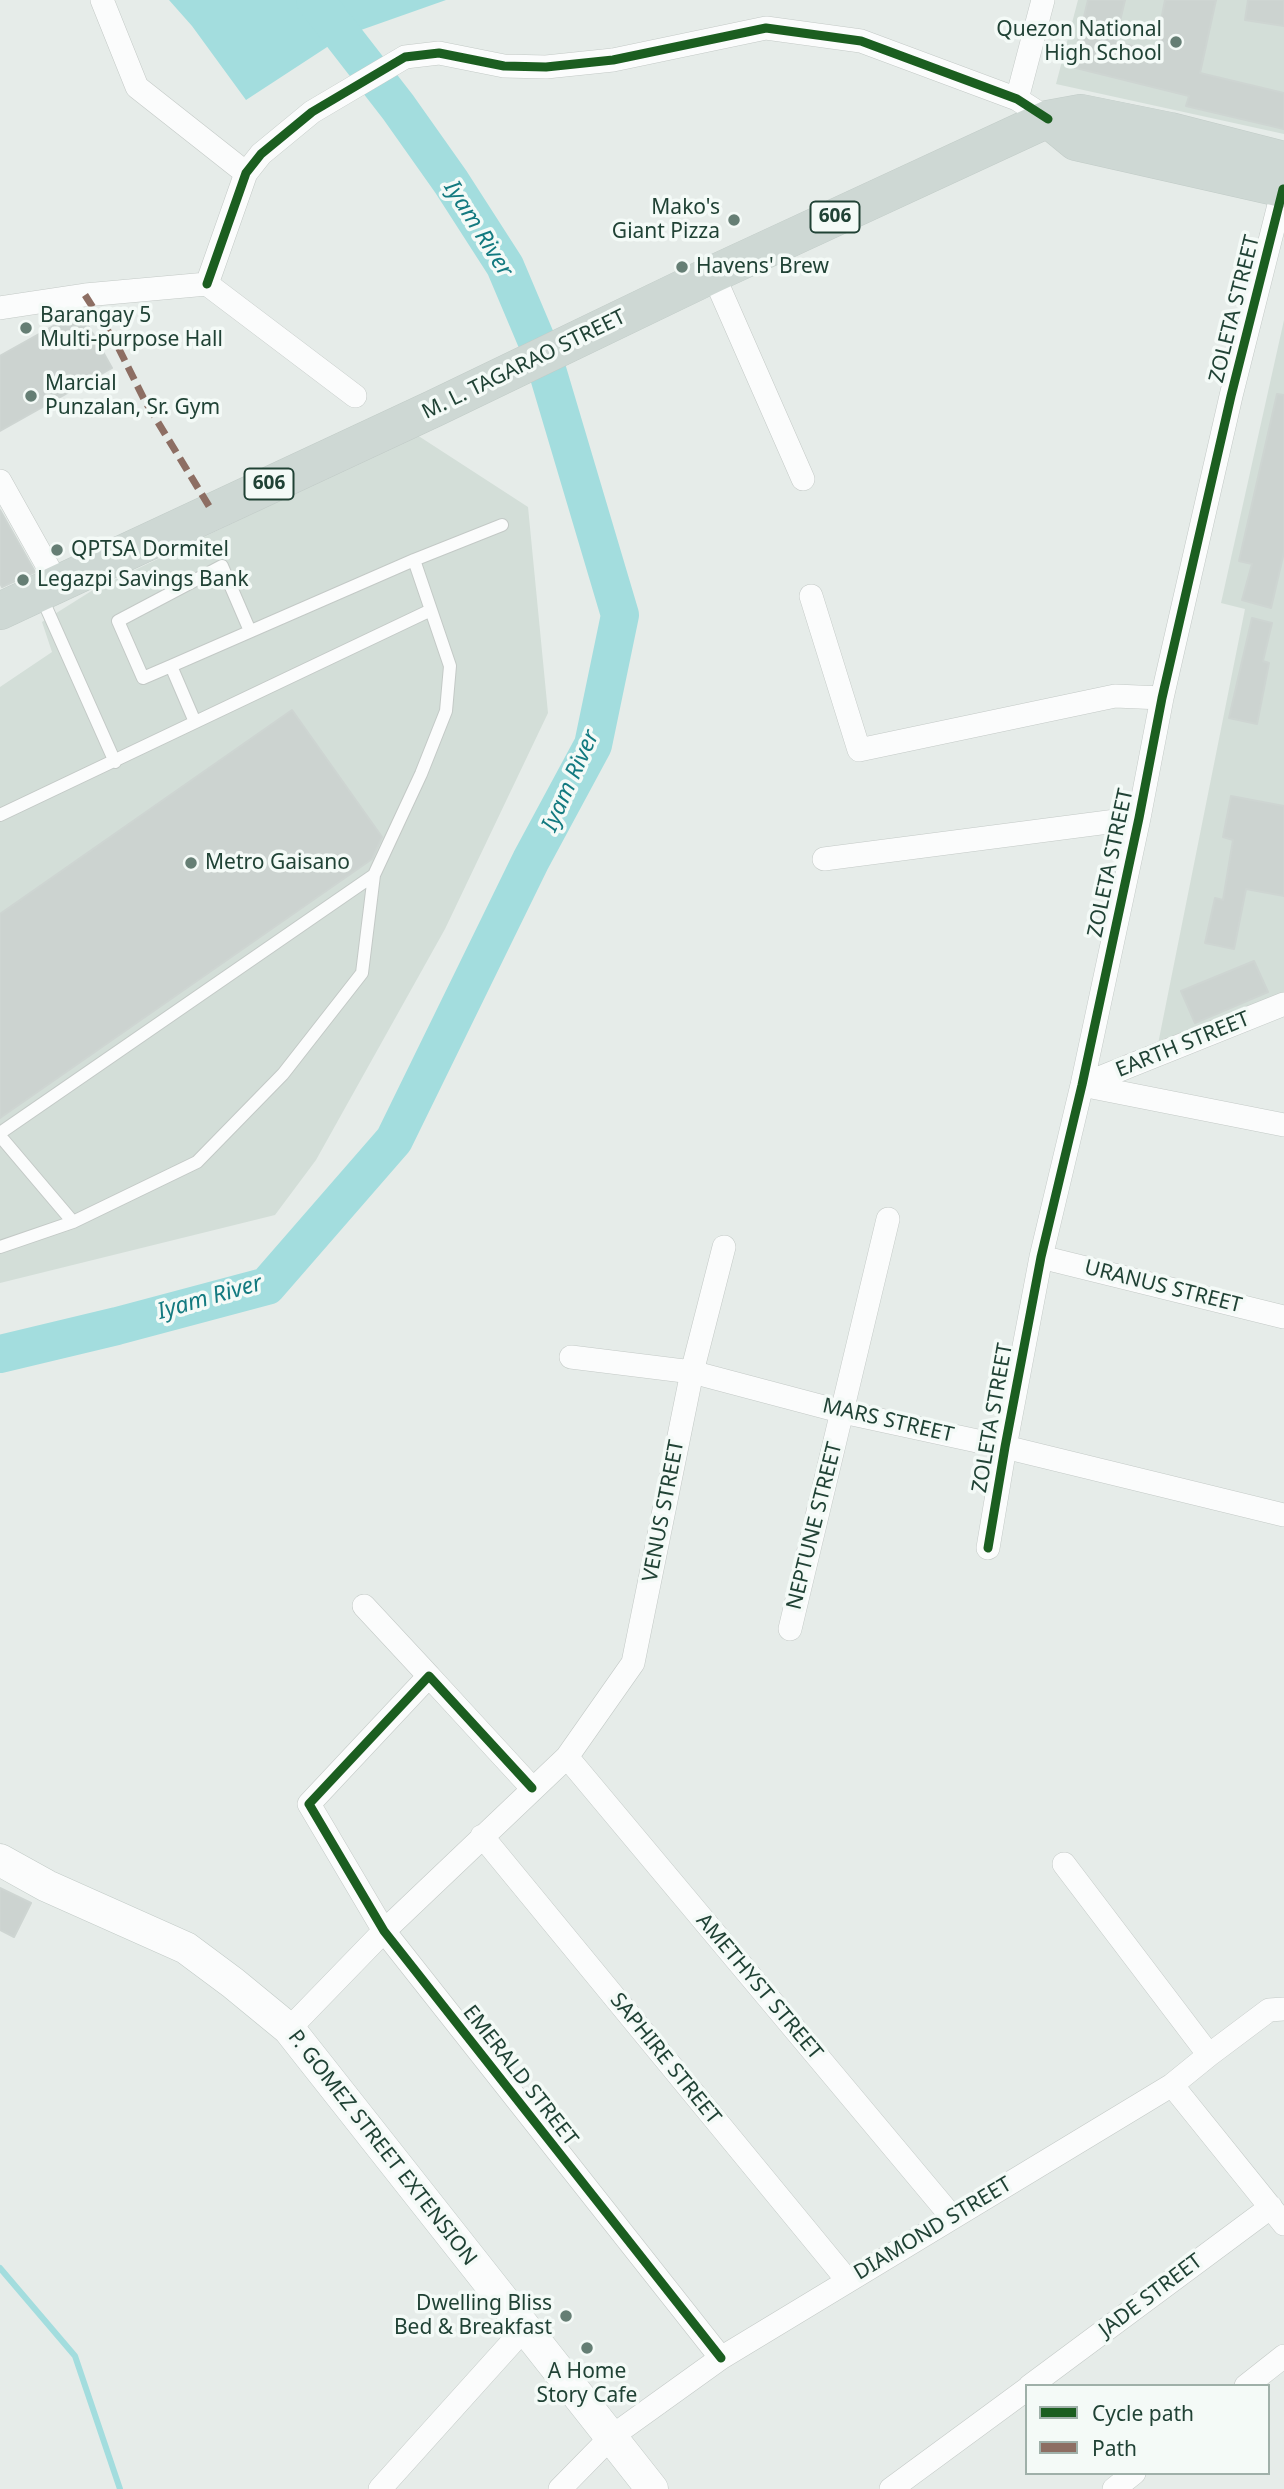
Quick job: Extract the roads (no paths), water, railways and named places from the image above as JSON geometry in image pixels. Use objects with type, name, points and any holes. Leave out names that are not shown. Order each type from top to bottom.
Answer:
[{"type":"main road","name":"M. L. TAGARAO STREET","points":[[0,611],[1048,119],[1081,113],[1170,131],[1284,160]]},
{"type":"main road","points":[[1048,119],[1076,142],[1284,189]]},
{"type":"main road","name":"P. GOMEZ STREET EXTENSION","points":[[0,1860],[47,1886],[186,1948],[289,2029],[652,2489]]},
{"type":"street","points":[[102,0],[138,87],[246,173]]},
{"type":"street","points":[[1017,99],[1043,0]]},
{"type":"street","points":[[207,284],[246,173],[261,154],[312,112],[394,61],[420,54],[439,53],[504,66],[546,67],[613,60],[766,28],[861,40],[1017,99],[1048,119]]},
{"type":"street","name":"ZOLETA STREET","points":[[988,1548],[1041,1257],[1082,1086],[1162,698],[1230,396],[1284,189]]},
{"type":"street","points":[[713,274],[803,479]]},
{"type":"street","points":[[0,308],[85,295],[207,284],[355,396]]},
{"type":"street","points":[[0,481],[48,587]]},
{"type":"street","points":[[811,596],[859,750],[1115,696],[1162,698]]},
{"type":"street","points":[[824,859],[1139,818]]},
{"type":"street","name":"EARTH STREET","points":[[1082,1086],[1284,1004]]},
{"type":"street","points":[[1082,1086],[1284,1125]]},
{"type":"street","name":"NEPTUNE STREET","points":[[790,1629],[888,1219]]},
{"type":"street","name":"VENUS STREET","points":[[289,2029],[384,1931],[567,1756],[633,1662],[692,1372],[724,1247]]},
{"type":"street","name":"URANUS STREET","points":[[1041,1257],[1284,1317]]},
{"type":"street","name":"MARS STREET","points":[[571,1357],[692,1372],[843,1412],[1005,1447],[1284,1515]]},
{"type":"street","points":[[364,1606],[532,1788]]},
{"type":"street","name":"EMERALD STREET","points":[[429,1676],[309,1804],[384,1931],[720,2358]]},
{"type":"street","name":"AMETHYST STREET","points":[[567,1756],[952,2217]]},
{"type":"street","name":"SAPHIRE STREET","points":[[482,1836],[848,2281]]},
{"type":"street","points":[[1064,1864],[1209,2054]]},
{"type":"street","name":"DIAMOND STREET","points":[[560,2489],[611,2437],[720,2358],[1172,2085],[1269,2010],[1284,2009]]},
{"type":"street","points":[[1172,2085],[1278,2215]]},
{"type":"street","name":"JADE STREET","points":[[1033,2384],[1278,2215]]},
{"type":"street","points":[[380,2489],[524,2329]]},
{"type":"street","points":[[1249,2384],[1284,2356]]},
{"type":"street","name":"JADE STREET","points":[[891,2489],[1025,2390]]},
{"type":"street","points":[[1114,2489],[1132,2475]]},
{"type":"lane","points":[[250,631],[222,566],[118,621],[143,678],[414,560],[502,525]]},
{"type":"lane","points":[[0,1247],[74,1222],[197,1162],[283,1074],[362,973],[374,875],[421,774],[446,711],[450,666],[414,560]]},
{"type":"lane","points":[[48,587],[115,762]]},
{"type":"lane","points":[[0,815],[431,610]]},
{"type":"lane","points":[[171,666],[195,722]]},
{"type":"lane","points":[[74,1222],[0,1134],[374,875]]},
{"type":"water","points":[[169,0],[446,0],[344,36],[246,100],[192,26]]},
{"type":"waterway","name":"Iyam River","points":[[0,1354],[267,1286],[394,1140],[531,860],[593,745],[620,615],[543,356],[505,266],[398,107],[315,0]]},
{"type":"waterway","points":[[0,2268],[75,2356],[120,2489]]},
{"type":"place","name":"Quezon National High School","points":[[1176,42]]},
{"type":"place","name":"Mako's Giant Pizza","points":[[734,220]]},
{"type":"place","name":"Havens' Brew","points":[[682,267]]},
{"type":"place","name":"Barangay 5 Multi-purpose Hall","points":[[26,328]]},
{"type":"place","name":"Marcial Punzalan, Sr. Gym","points":[[31,396]]},
{"type":"place","name":"QPTSA Dormitel","points":[[57,550]]},
{"type":"place","name":"Legazpi Savings Bank","points":[[23,580]]},
{"type":"place","name":"Metro Gaisano","points":[[191,863]]},
{"type":"place","name":"Dwelling Bliss Bed & Breakfast","points":[[566,2316]]},
{"type":"place","name":"A Home Story Cafe","points":[[587,2348]]}]
